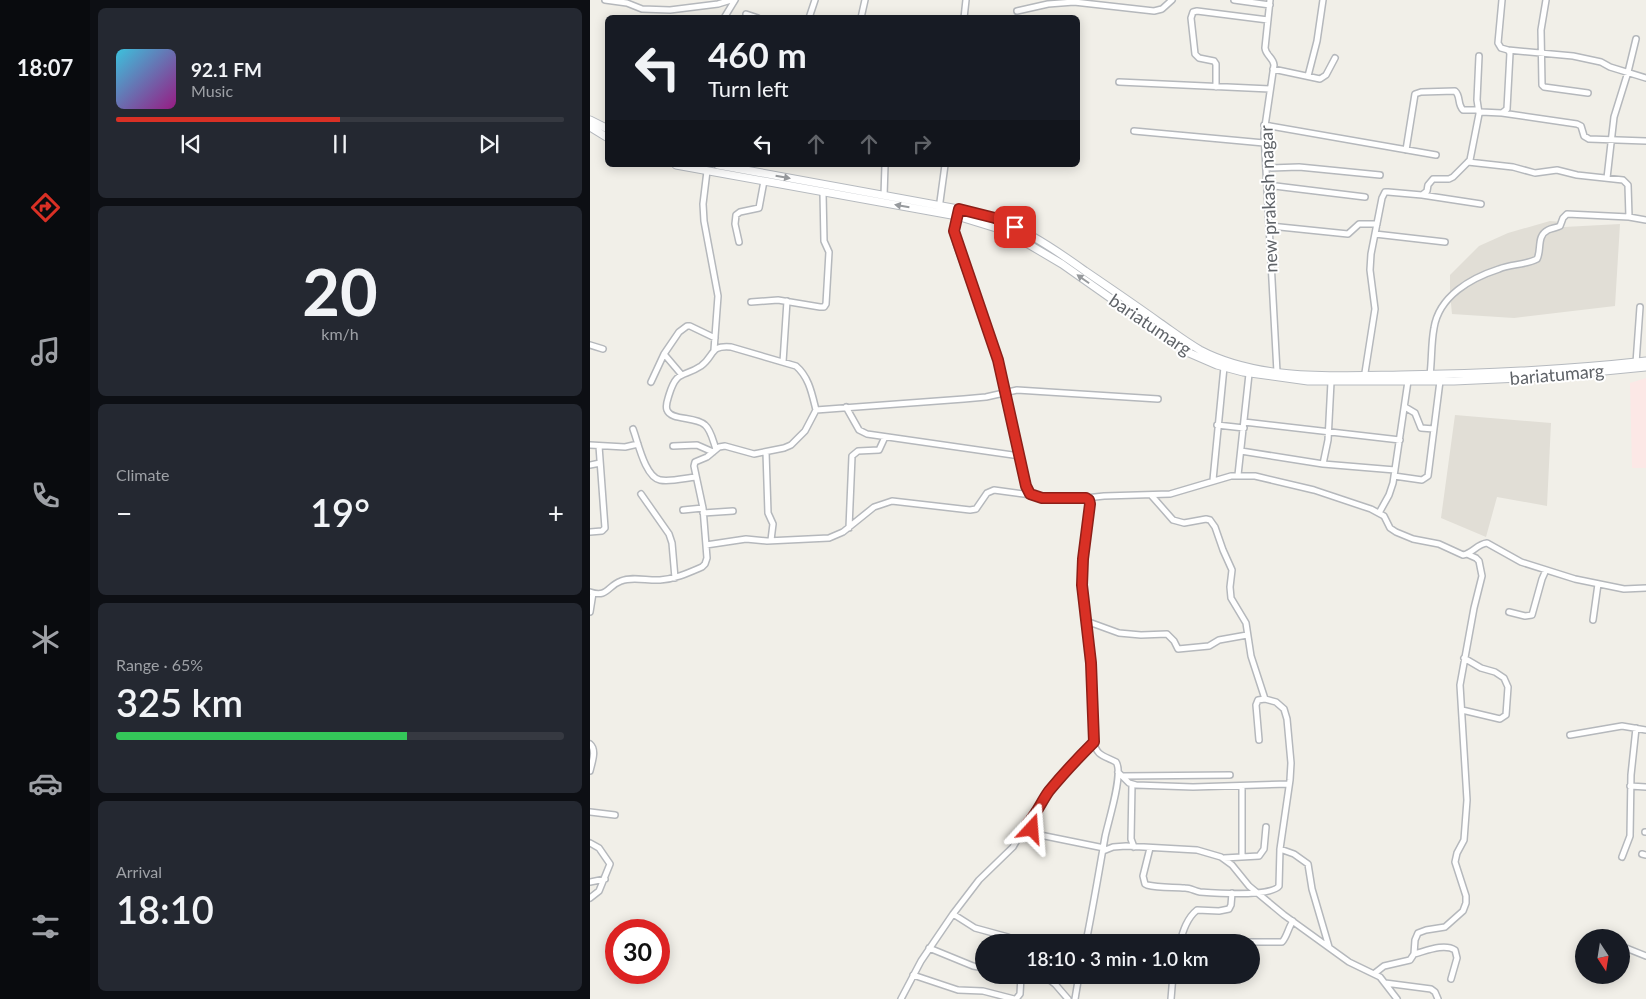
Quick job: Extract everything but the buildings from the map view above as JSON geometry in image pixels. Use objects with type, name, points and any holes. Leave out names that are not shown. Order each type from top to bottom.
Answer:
[{"type":"main road","points":[[590,120],[605,128]]},
{"type":"main road","points":[[590,127],[605,136]]},
{"type":"main road","name":"bariatumarg","points":[[686,167],[823,192],[995,218],[1034,237],[1201,350],[1231,363],[1277,372],[1408,381],[1518,379],[1646,368]]},
{"type":"main road","name":"bariatumarg","points":[[729,167],[884,196],[939,209]]},
{"type":"main road","name":"bariatumarg","points":[[958,212],[1031,245],[1062,264],[1187,352],[1206,361],[1249,374],[1331,382],[1430,375],[1543,371],[1646,362]]},
{"type":"street","points":[[605,0],[627,3],[640,9],[670,10],[718,4],[733,0]]},
{"type":"street","points":[[726,15],[733,0]]},
{"type":"street","points":[[810,15],[815,0]]},
{"type":"street","points":[[861,15],[863,0]]},
{"type":"street","points":[[964,15],[966,0]]},
{"type":"street","points":[[1017,11],[1048,4],[1074,2],[1154,11],[1162,9],[1172,0]]},
{"type":"street","points":[[1234,0],[1270,2]]},
{"type":"street","points":[[1308,76],[1318,40],[1323,0]]},
{"type":"street","points":[[1502,0],[1498,43],[1501,48],[1573,56],[1600,62],[1610,68],[1646,78]]},
{"type":"street","points":[[1546,0],[1541,30],[1542,85],[1544,87],[1588,93]]},
{"type":"street","name":"new prakash nagar","points":[[1270,2],[1265,52],[1273,60],[1273,69],[1264,125],[1264,143],[1277,372]]},
{"type":"street","points":[[1216,87],[1216,64],[1214,61],[1199,58],[1195,54],[1191,18],[1193,12],[1268,20]]},
{"type":"street","points":[[1607,178],[1614,117],[1636,39]]},
{"type":"street","points":[[1502,113],[1505,112],[1508,105],[1510,56],[1508,50]]},
{"type":"street","points":[[1422,194],[1427,191],[1428,184],[1433,179],[1444,180],[1453,177],[1472,156],[1479,112],[1477,87],[1478,56]]},
{"type":"street","points":[[1273,69],[1316,79],[1324,78],[1335,58]]},
{"type":"street","points":[[1118,82],[1270,89]]},
{"type":"street","points":[[1406,150],[1413,102],[1418,93],[1454,92],[1458,96],[1463,110],[1502,113],[1577,124],[1581,126],[1586,138],[1646,142]]},
{"type":"street","points":[[1264,125],[1436,155]]},
{"type":"street","points":[[1134,131],[1264,143]]},
{"type":"street","points":[[1468,162],[1513,167],[1535,173],[1557,170],[1577,175],[1624,180],[1626,182],[1629,217]]},
{"type":"street","points":[[884,196],[885,167]]},
{"type":"street","points":[[939,209],[946,167]]},
{"type":"street","points":[[1266,168],[1299,168],[1380,175]]},
{"type":"street","points":[[707,171],[703,212],[717,289],[714,350]]},
{"type":"street","points":[[738,242],[736,216],[740,212],[759,208],[764,181]]},
{"type":"street","points":[[1267,185],[1365,197]]},
{"type":"street","points":[[751,302],[773,300],[820,307],[824,307],[826,304],[829,252],[824,241],[823,192]]},
{"type":"street","points":[[1364,379],[1375,309],[1370,270],[1371,254],[1376,224],[1385,192],[1422,194],[1481,204]]},
{"type":"street","points":[[958,212],[954,231],[956,243],[998,360],[1026,486],[1031,496]]},
{"type":"street","points":[[1430,375],[1436,319],[1450,298],[1467,282],[1500,268],[1537,259],[1539,257],[1540,242],[1544,233],[1560,226],[1567,214],[1629,217],[1646,220]]},
{"type":"street","points":[[1270,226],[1348,234],[1359,224],[1376,224]]},
{"type":"street","points":[[1375,234],[1445,242]]},
{"type":"street","points":[[783,362],[786,301]]},
{"type":"street","points":[[1636,362],[1640,307]]},
{"type":"street","points":[[651,382],[664,354],[679,332],[687,326],[715,338]]},
{"type":"street","points":[[590,345],[603,349]]},
{"type":"street","points":[[590,612],[592,592],[604,593],[618,582],[624,580],[675,578],[705,564],[707,558],[703,510],[694,463],[725,446],[754,454],[791,445],[805,431],[816,410],[804,375],[796,366],[731,347],[720,347],[714,350],[702,365],[681,374],[672,384],[666,406],[667,410],[673,416],[698,421],[705,425],[715,450]]},
{"type":"street","points":[[664,354],[681,374]]},
{"type":"street","points":[[1213,480],[1224,367]]},
{"type":"street","points":[[1238,475],[1249,374]]},
{"type":"street","points":[[1379,513],[1391,490],[1395,473],[1408,381]]},
{"type":"street","points":[[1241,451],[1395,473],[1422,480],[1428,476],[1440,381]]},
{"type":"street","points":[[1323,464],[1329,433],[1331,382]]},
{"type":"street","points":[[816,410],[964,399],[1017,390],[1158,399]]},
{"type":"street","points":[[846,407],[859,430],[867,434],[1020,456]]},
{"type":"street","points":[[1405,407],[1415,413],[1421,428],[1434,429]]},
{"type":"street","points":[[1217,425],[1244,425],[1400,440]]},
{"type":"street","points":[[633,429],[648,471],[656,479],[662,481],[696,477]]},
{"type":"street","points":[[849,528],[852,456],[858,451],[879,450],[885,437]]},
{"type":"street","points":[[590,444],[625,447],[638,444]]},
{"type":"street","points":[[673,446],[698,445],[715,450]]},
{"type":"street","points":[[590,532],[602,531],[605,528],[599,446]]},
{"type":"street","points":[[766,452],[768,513],[773,524],[771,540]]},
{"type":"street","points":[[590,465],[600,463]]},
{"type":"street","points":[[706,545],[746,540],[829,538],[849,528],[874,507],[892,501],[970,510],[976,509],[987,493],[994,490],[1042,498],[1151,495],[1178,493],[1213,480],[1238,475],[1255,476],[1314,490],[1379,513],[1384,516],[1390,528],[1396,532],[1413,539],[1439,544],[1476,558],[1479,561],[1482,576],[1460,684],[1467,800],[1464,840],[1457,853],[1455,862],[1466,903],[1463,911],[1445,927],[1418,933],[1415,940],[1414,954],[1410,960],[1384,966],[1375,973]]},
{"type":"street","points":[[641,494],[650,504],[669,534],[672,543],[675,578]]},
{"type":"street","points":[[1151,495],[1173,520],[1184,523],[1206,519],[1213,523],[1232,570],[1230,587],[1232,598],[1244,619],[1251,656],[1265,699]]},
{"type":"street","points":[[1086,498],[1089,500],[1090,509],[1082,566],[1082,585],[1091,663],[1094,742],[1100,756],[1116,762],[1118,765],[1112,811],[1087,934]]},
{"type":"street","points":[[683,510],[733,511]]},
{"type":"street","points":[[1467,554],[1480,545],[1487,543],[1521,562],[1546,570],[1624,589],[1646,588]]},
{"type":"street","points":[[1509,612],[1525,616],[1532,615],[1546,570]]},
{"type":"street","points":[[1593,620],[1598,584]]},
{"type":"street","points":[[1086,621],[1118,633],[1167,634],[1176,647],[1180,649],[1209,646],[1219,640],[1247,635]]},
{"type":"street","points":[[1462,710],[1500,719],[1503,718],[1506,715],[1508,687],[1504,678],[1500,675],[1481,668],[1464,658]]},
{"type":"street","points":[[1150,848],[1144,876],[1147,886],[1188,888],[1200,892],[1232,893],[1257,893],[1278,888],[1280,849],[1291,763],[1286,713],[1276,702],[1265,699],[1258,700],[1256,705],[1259,740]]},
{"type":"street","points":[[1570,735],[1614,726],[1628,726],[1646,730]]},
{"type":"street","points":[[1622,857],[1630,836],[1630,786],[1636,728]]},
{"type":"street","points":[[901,999],[929,948],[953,914],[980,880],[1013,847],[1048,793],[1068,768],[1094,742]]},
{"type":"street","points":[[590,744],[594,751],[590,771]]},
{"type":"street","points":[[1118,772],[1132,784],[1193,787],[1289,784]]},
{"type":"street","points":[[1123,776],[1230,775]]},
{"type":"street","points":[[1132,784],[1131,839],[1134,847]]},
{"type":"street","points":[[1242,786],[1242,856]]},
{"type":"street","points":[[1630,786],[1646,787]]},
{"type":"street","points":[[590,812],[615,814]]},
{"type":"street","points":[[1027,824],[1040,834],[1103,849],[1134,847],[1197,850],[1224,858],[1261,855],[1264,849],[1266,827]]},
{"type":"street","points":[[590,843],[599,848],[610,864],[599,891],[590,898]]},
{"type":"street","points":[[1280,849],[1301,857],[1310,868],[1312,889],[1329,948]]},
{"type":"street","points":[[1224,858],[1257,893],[1293,922],[1354,965],[1375,973],[1397,999]]},
{"type":"street","points":[[590,882],[605,879]]},
{"type":"street","points":[[1183,934],[1187,923],[1197,910],[1219,911],[1229,909],[1232,893]]},
{"type":"street","points":[[953,914],[975,928],[997,934]]},
{"type":"street","points":[[1260,942],[1282,942],[1293,922]]},
{"type":"street","points":[[1414,954],[1444,947],[1455,950],[1457,958],[1451,979]]},
{"type":"street","points":[[929,948],[975,966]]},
{"type":"street","points":[[1630,950],[1646,956]]},
{"type":"street","points":[[913,975],[958,990],[983,991],[1015,999],[1020,994],[1019,984]]},
{"type":"street","points":[[1385,983],[1431,989],[1435,992],[1438,999]]},
{"type":"street","points":[[1055,984],[1068,999]]},
{"type":"street","points":[[1076,999],[1078,984]]},
{"type":"street","points":[[1171,999],[1172,984]]},
{"type":"shaded area","points":[[1550,221],[1562,222],[1564,227],[1620,224],[1615,306],[1514,318],[1452,314],[1450,275],[1479,246],[1508,233]]},
{"type":"shaded area","points":[[1646,378],[1646,468],[1632,468],[1630,383]]},
{"type":"shaded area","points":[[1455,415],[1551,423],[1547,506],[1497,497],[1486,537],[1441,518]]},
{"type":"route","points":[[1015,227],[995,218],[959,209],[954,231],[956,243],[998,360],[1026,486],[1030,494],[1035,497],[1086,498],[1090,504],[1082,566],[1082,585],[1091,655],[1094,742],[1068,768],[1048,793],[1038,811],[1027,824],[1032,829]]}]
